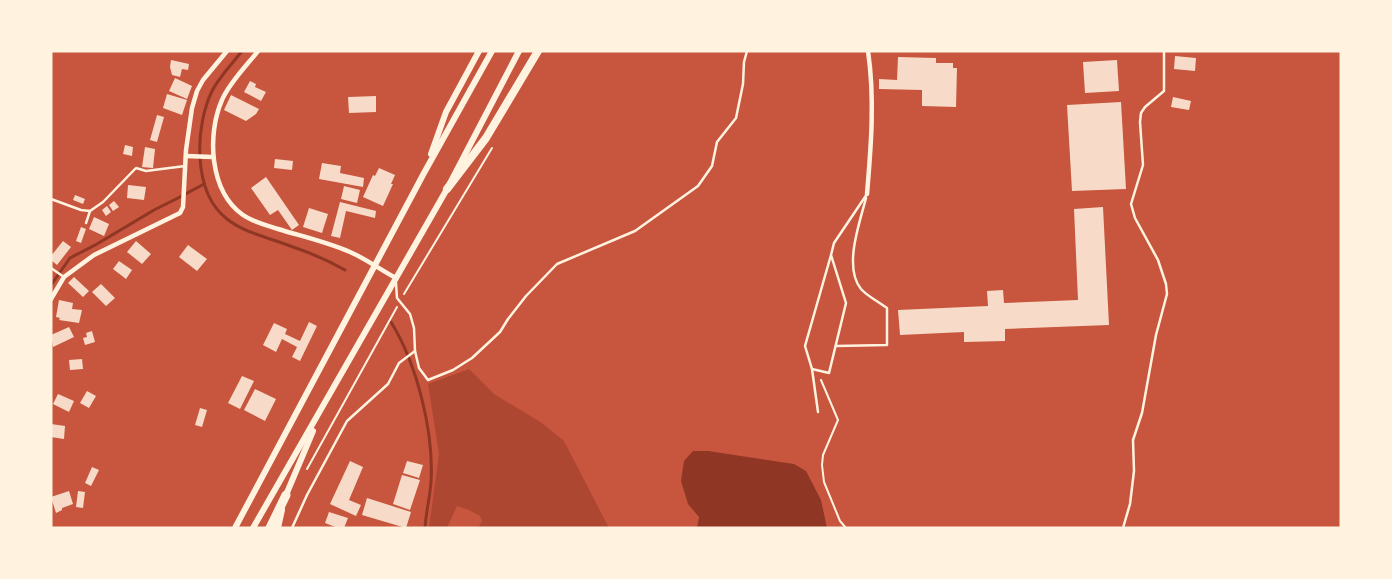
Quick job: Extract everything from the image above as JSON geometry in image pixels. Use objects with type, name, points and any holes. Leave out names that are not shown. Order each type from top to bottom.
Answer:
[{"type":"highway","points":[[270,528],[286,495]]},
{"type":"main road","points":[[424,173],[446,112],[479,51]]},
{"type":"main road","points":[[235,528],[424,173],[492,51]]},
{"type":"main road","points":[[253,528],[447,189],[519,51]]},
{"type":"main road","points":[[447,189],[486,138],[538,51]]},
{"type":"main road","points":[[276,528],[286,495],[324,404]]},
{"type":"street","points":[[51,299],[63,276],[94,255],[180,213],[183,207],[185,166],[188,156],[192,108],[197,91],[227,51]]},
{"type":"street","points":[[258,51],[222,99],[217,115],[210,157],[220,187],[242,214],[257,222],[350,252],[396,278]]},
{"type":"street","points":[[867,194],[871,146],[871,68],[868,51]]},
{"type":"street","points":[[188,156],[210,157]]},
{"type":"lane","points":[[396,278],[397,298],[410,314],[414,328],[415,351],[419,368],[428,380],[453,370],[472,358],[500,332],[526,296],[557,264],[635,231],[698,186],[712,166],[717,142],[736,118],[747,51]]},
{"type":"lane","points":[[1123,528],[1130,504],[1134,471],[1133,440],[1142,413],[1152,350],[1166,294],[1166,284],[1158,260],[1135,218],[1131,204],[1143,165],[1141,113],[1145,107],[1164,91],[1164,51]]},
{"type":"lane","points":[[86,223],[90,211],[103,202],[136,168],[146,171],[185,166]]},
{"type":"lane","points":[[818,412],[812,368],[805,346],[834,243],[867,194]]},
{"type":"lane","points":[[836,346],[886,345],[887,308],[861,289],[852,269],[857,232],[867,194]]},
{"type":"lane","points":[[51,199],[81,210],[90,211]]},
{"type":"lane","points":[[812,368],[829,373],[846,304],[831,255]]},
{"type":"lane","points":[[51,268],[63,276]]},
{"type":"lane","points":[[292,528],[307,495],[347,421],[388,384],[399,363],[415,351]]},
{"type":"path","points":[[304,475],[400,301],[494,144]]},
{"type":"path","points":[[817,370],[838,420],[823,455],[824,482],[840,521],[846,528]]},
{"type":"shaded area","points":[[469,369],[494,394],[542,423],[564,441],[609,528],[478,528],[482,521],[480,516],[457,506],[447,528],[429,528],[439,454],[428,384]]},
{"type":"shaded area","points":[[693,451],[708,451],[794,464],[806,471],[821,500],[827,528],[697,528],[699,517],[688,504],[681,481],[684,461]]},
{"type":"building","points":[[1175,56],[1196,58],[1195,71],[1174,69]]},
{"type":"building","points":[[898,57],[936,58],[936,63],[953,63],[953,68],[957,68],[956,107],[922,106],[922,90],[879,89],[879,79],[897,80]]},
{"type":"building","points":[[171,60],[189,64],[188,70],[182,69],[180,77],[172,75]]},
{"type":"building","points":[[1117,60],[1119,91],[1085,93],[1083,62]]},
{"type":"building","points":[[175,78],[192,86],[187,99],[169,91]]},
{"type":"building","points":[[250,81],[256,84],[255,87],[266,92],[261,101],[244,92]]},
{"type":"building","points":[[167,94],[187,100],[182,115],[163,108]]},
{"type":"building","points":[[231,95],[259,109],[256,114],[246,121],[224,110]]},
{"type":"building","points":[[376,96],[376,112],[349,113],[348,97]]},
{"type":"building","points":[[1173,97],[1191,101],[1189,110],[1171,107]]},
{"type":"building","points":[[1121,102],[1126,189],[1072,191],[1067,105]]},
{"type":"building","points":[[157,115],[164,117],[157,142],[150,140]]},
{"type":"building","points":[[125,145],[133,147],[132,156],[123,154]]},
{"type":"building","points":[[145,147],[155,149],[153,168],[142,167]]},
{"type":"building","points":[[275,159],[293,161],[292,170],[274,168]]},
{"type":"building","points":[[322,163],[341,166],[340,173],[364,178],[363,187],[319,179]]},
{"type":"building","points":[[379,168],[395,175],[383,206],[363,197],[373,175],[375,176]]},
{"type":"building","points":[[266,177],[299,225],[292,230],[278,210],[270,215],[251,188]]},
{"type":"building","points":[[128,185],[146,187],[144,200],[127,198]]},
{"type":"building","points":[[344,186],[360,190],[357,203],[341,199]]},
{"type":"building","points":[[75,195],[85,199],[83,204],[73,200]]},
{"type":"building","points":[[114,201],[119,207],[113,211],[109,205]]},
{"type":"building","points":[[340,202],[376,211],[375,218],[346,211],[340,238],[331,236]]},
{"type":"building","points":[[107,206],[111,212],[106,216],[102,210]]},
{"type":"building","points":[[1103,207],[1109,325],[1005,329],[1005,341],[964,342],[964,332],[900,335],[898,310],[988,306],[987,291],[1003,290],[1004,303],[1078,300],[1074,209]]},
{"type":"building","points":[[309,208],[328,214],[322,233],[303,227]]},
{"type":"building","points":[[94,217],[109,224],[104,236],[89,229]]},
{"type":"building","points":[[81,227],[86,229],[81,243],[76,241]]},
{"type":"building","points":[[63,241],[71,247],[57,265],[51,260],[51,256]]},
{"type":"building","points":[[136,241],[151,254],[142,264],[127,252]]},
{"type":"building","points":[[188,245],[207,259],[197,271],[179,257]]},
{"type":"building","points":[[119,261],[132,270],[126,279],[113,269]]},
{"type":"building","points":[[74,277],[89,291],[83,297],[68,283]]},
{"type":"building","points":[[101,284],[115,298],[106,306],[92,292]]},
{"type":"building","points":[[59,300],[73,303],[72,309],[82,310],[79,323],[59,320],[60,318],[56,317]]},
{"type":"building","points":[[309,322],[317,326],[300,361],[292,357],[297,347],[282,339],[276,352],[263,345],[274,323],[287,329],[285,334],[300,341]]},
{"type":"building","points":[[69,327],[74,337],[53,347],[51,335]]},
{"type":"building","points":[[92,331],[95,342],[85,345],[83,338],[87,337],[86,333]]},
{"type":"building","points":[[82,359],[83,369],[70,370],[69,360]]},
{"type":"building","points":[[242,376],[254,381],[240,409],[228,403]]},
{"type":"building","points":[[255,389],[276,399],[265,421],[244,410]]},
{"type":"building","points":[[87,391],[96,396],[89,408],[80,403]]},
{"type":"building","points":[[58,394],[74,401],[69,412],[53,404]]},
{"type":"building","points":[[200,408],[207,410],[202,427],[195,425]]},
{"type":"building","points":[[51,424],[65,426],[64,439],[51,437]]},
{"type":"building","points":[[350,461],[363,467],[349,500],[361,505],[356,516],[330,504]]},
{"type":"building","points":[[407,461],[423,465],[419,478],[403,473]]},
{"type":"building","points":[[92,467],[99,470],[91,486],[85,483]]},
{"type":"building","points":[[402,475],[420,480],[410,510],[393,504]]},
{"type":"building","points":[[69,491],[73,504],[62,508],[62,510],[56,513],[51,497]]},
{"type":"building","points":[[78,491],[85,492],[83,508],[76,507]]},
{"type":"building","points":[[367,498],[411,512],[406,528],[362,515]]},
{"type":"building","points":[[329,512],[348,518],[344,528],[338,528],[325,523]]},
{"type":"waterway","points":[[242,51],[215,86],[206,105],[202,122],[200,158],[202,176],[208,193],[216,207],[234,224],[250,232],[326,260],[345,270]]},
{"type":"waterway","points":[[51,285],[70,258],[204,184]]},
{"type":"waterway","points":[[391,322],[409,358],[427,420],[430,442],[431,482],[425,528]]}]
